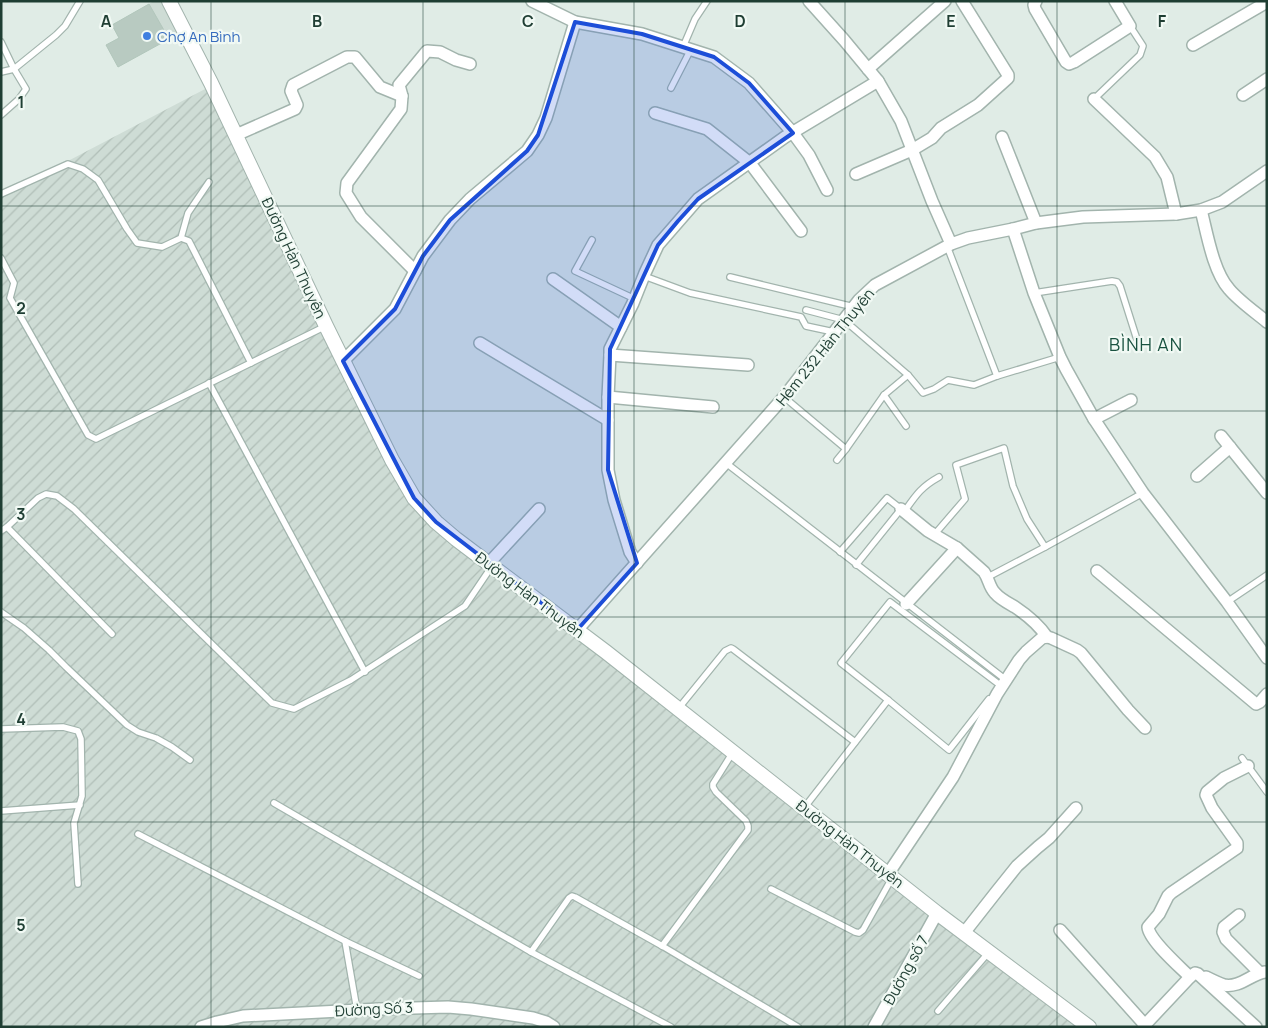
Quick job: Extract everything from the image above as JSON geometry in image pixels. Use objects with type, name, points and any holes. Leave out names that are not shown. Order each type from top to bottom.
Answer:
[{"type":"street","name":"Đường Hàn Thuyên","points":[[169,1],[211,83],[343,361],[392,460],[414,498],[436,522],[490,565],[577,630],[890,876],[1089,1027]]},
{"type":"street","points":[[532,1],[575,22],[642,34],[714,57],[749,83],[793,133],[809,155],[828,190]]},
{"type":"street","points":[[810,1],[878,81],[902,121],[949,245]]},
{"type":"street","points":[[868,70],[945,1]]},
{"type":"street","points":[[856,174],[912,150],[932,138],[941,128],[978,105],[1008,78],[1008,75],[962,1]]},
{"type":"street","points":[[1036,1],[1035,9],[1068,64],[1130,26],[1115,1]]},
{"type":"street","points":[[1193,45],[1267,2]]},
{"type":"street","points":[[343,361],[395,309],[423,256],[450,220],[470,199],[527,151],[538,135],[546,118],[575,22]]},
{"type":"street","points":[[415,271],[361,218],[346,194],[347,183],[401,109],[402,96],[399,85],[427,51],[440,52],[470,64]]},
{"type":"street","points":[[236,135],[295,109],[297,105],[290,91],[293,85],[347,57],[355,57],[380,87],[402,96]]},
{"type":"street","points":[[1243,95],[1267,79]]},
{"type":"street","points":[[637,563],[630,552],[614,500],[608,470],[610,349],[635,300],[658,246],[698,198],[793,133],[878,81]]},
{"type":"street","points":[[1094,99],[1155,157],[1167,177],[1176,214]]},
{"type":"street","points":[[655,113],[707,129],[750,163],[801,231]]},
{"type":"street","points":[[1002,137],[1036,223]]},
{"type":"street","name":"Hẻm 232 Hàn Thuyên","points":[[577,630],[784,397],[859,300],[875,285],[949,245],[968,238],[1036,223],[1083,218],[1176,214],[1201,210],[1222,202],[1267,171]]},
{"type":"street","points":[[1201,210],[1214,260],[1221,278],[1229,289],[1267,322]]},
{"type":"street","points":[[1013,229],[1034,294],[1060,357],[1094,419],[1142,493],[1227,602],[1267,658]]},
{"type":"street","points":[[553,278],[621,327]]},
{"type":"street","points":[[480,343],[608,420]]},
{"type":"street","points":[[610,355],[748,365]]},
{"type":"street","points":[[608,397],[713,407]]},
{"type":"street","points":[[1094,419],[1131,400]]},
{"type":"street","points":[[1221,436],[1267,493]]},
{"type":"street","points":[[1197,476],[1230,447]]},
{"type":"street","points":[[490,565],[539,510]]},
{"type":"street","points":[[903,510],[934,535],[957,548],[984,572],[988,577],[991,589],[996,595],[1020,610],[1042,629],[1047,637],[1081,653],[1145,728]]},
{"type":"street","points":[[906,604],[957,548]]},
{"type":"street","points":[[1097,571],[1256,704],[1267,694]]},
{"type":"street","points":[[890,876],[953,777],[1019,660],[1042,638],[1047,637]]},
{"type":"street","points":[[1245,762],[1207,792],[1206,795],[1212,808],[1237,843],[1237,848],[1171,893],[1159,914],[1148,927],[1148,931],[1160,947],[1256,1027]]},
{"type":"street","points":[[964,933],[1018,866],[1049,838],[1076,808]]},
{"type":"street","name":"Đường số 7","points":[[874,1027],[937,912]]},
{"type":"street","points":[[1194,975],[1226,985],[1238,984],[1263,972],[1226,940],[1223,932],[1224,927],[1239,915]]},
{"type":"street","points":[[1060,930],[1145,1026],[1194,975]]},
{"type":"street","name":"Đường Số 3","points":[[201,1027],[243,1016],[263,1021],[357,1010],[419,1007],[472,1009],[531,1023],[550,1025]]},
{"type":"lane","points":[[1,72],[14,69],[56,35],[72,16],[80,1]]},
{"type":"lane","points":[[671,88],[687,48],[695,19],[707,1]]},
{"type":"lane","points":[[1094,99],[1140,55],[1143,46],[1130,26]]},
{"type":"lane","points":[[1,42],[26,89],[20,99],[1,115]]},
{"type":"lane","points":[[1,194],[68,164],[84,168],[98,180],[137,243],[162,247],[181,238],[189,241],[251,363]]},
{"type":"lane","points":[[181,238],[188,213],[209,182]]},
{"type":"lane","points":[[592,240],[575,271],[635,300]]},
{"type":"lane","points":[[949,245],[997,376]]},
{"type":"lane","points":[[1,258],[14,283],[10,298],[88,435],[96,438],[326,326]]},
{"type":"lane","points":[[644,276],[690,293],[801,317],[806,326],[834,332]]},
{"type":"lane","points":[[730,277],[854,307]]},
{"type":"lane","points":[[1034,294],[1112,281],[1117,282],[1120,286],[1139,346]]},
{"type":"lane","points":[[806,310],[844,320],[908,375],[924,393],[948,380],[974,385],[1060,357]]},
{"type":"lane","points":[[837,460],[884,395],[908,375]]},
{"type":"lane","points":[[210,383],[365,672]]},
{"type":"lane","points":[[884,395],[906,426]]},
{"type":"lane","points":[[784,397],[846,449]]},
{"type":"lane","points":[[934,535],[965,499],[956,465],[1004,448],[1013,486],[1028,519],[1045,547]]},
{"type":"lane","points":[[726,463],[1006,680]]},
{"type":"lane","points":[[856,565],[918,492],[928,483],[939,477]]},
{"type":"lane","points":[[988,577],[1142,493]]},
{"type":"lane","points":[[1,531],[38,498],[46,494],[57,496],[74,509],[272,703],[294,709],[365,672],[465,606],[490,565]]},
{"type":"lane","points":[[840,552],[887,498],[903,510]]},
{"type":"lane","points":[[7,527],[112,634]]},
{"type":"lane","points":[[1227,602],[1267,574]]},
{"type":"lane","points":[[890,602],[1000,685],[949,750],[888,700],[841,663],[890,602]]},
{"type":"lane","points":[[1,612],[50,650],[127,725],[138,732],[156,738],[190,760]]},
{"type":"lane","points":[[678,709],[725,651],[731,648],[855,742]]},
{"type":"lane","points":[[804,808],[888,700]]},
{"type":"lane","points":[[1,728],[63,727],[78,731],[81,739],[82,796],[74,823],[78,884]]},
{"type":"lane","points":[[662,946],[748,830],[746,821],[713,787],[733,752]]},
{"type":"lane","points":[[1245,762],[1267,792]]},
{"type":"lane","points":[[274,803],[531,952],[671,1027]]},
{"type":"lane","points":[[1,811],[80,806]]},
{"type":"lane","points":[[138,834],[345,941],[419,976]]},
{"type":"lane","points":[[771,889],[859,933],[863,930],[890,876]]},
{"type":"lane","points":[[531,952],[569,898],[572,896],[576,897],[798,1027]]},
{"type":"lane","points":[[345,941],[357,1010]]},
{"type":"lane","points":[[938,1011],[989,952]]},
{"type":"highlighted area","points":[[575,22],[642,34],[714,57],[749,83],[793,133],[698,199],[678,221],[658,245],[610,349],[608,470],[637,563],[577,630],[436,522],[414,498],[343,361],[395,309],[423,256],[450,220],[527,151],[538,135]]},
{"type":"shaded area","name":"Chợ An Bình","points":[[154,1],[163,1],[179,33],[118,67],[106,45],[119,38],[112,25]]},
{"type":"shaded area","points":[[207,88],[408,501],[602,657],[1078,1027],[1,1027],[1,192],[68,161]]},
{"type":"building","name":"Chợ An Bình","points":[[149,4],[169,39],[118,67],[106,45],[119,38],[112,25]]},
{"type":"place","name":"Chợ An Bình","points":[[147,36]]},
{"type":"district","name":"BÌNH AN","points":[[1146,344]]}]
